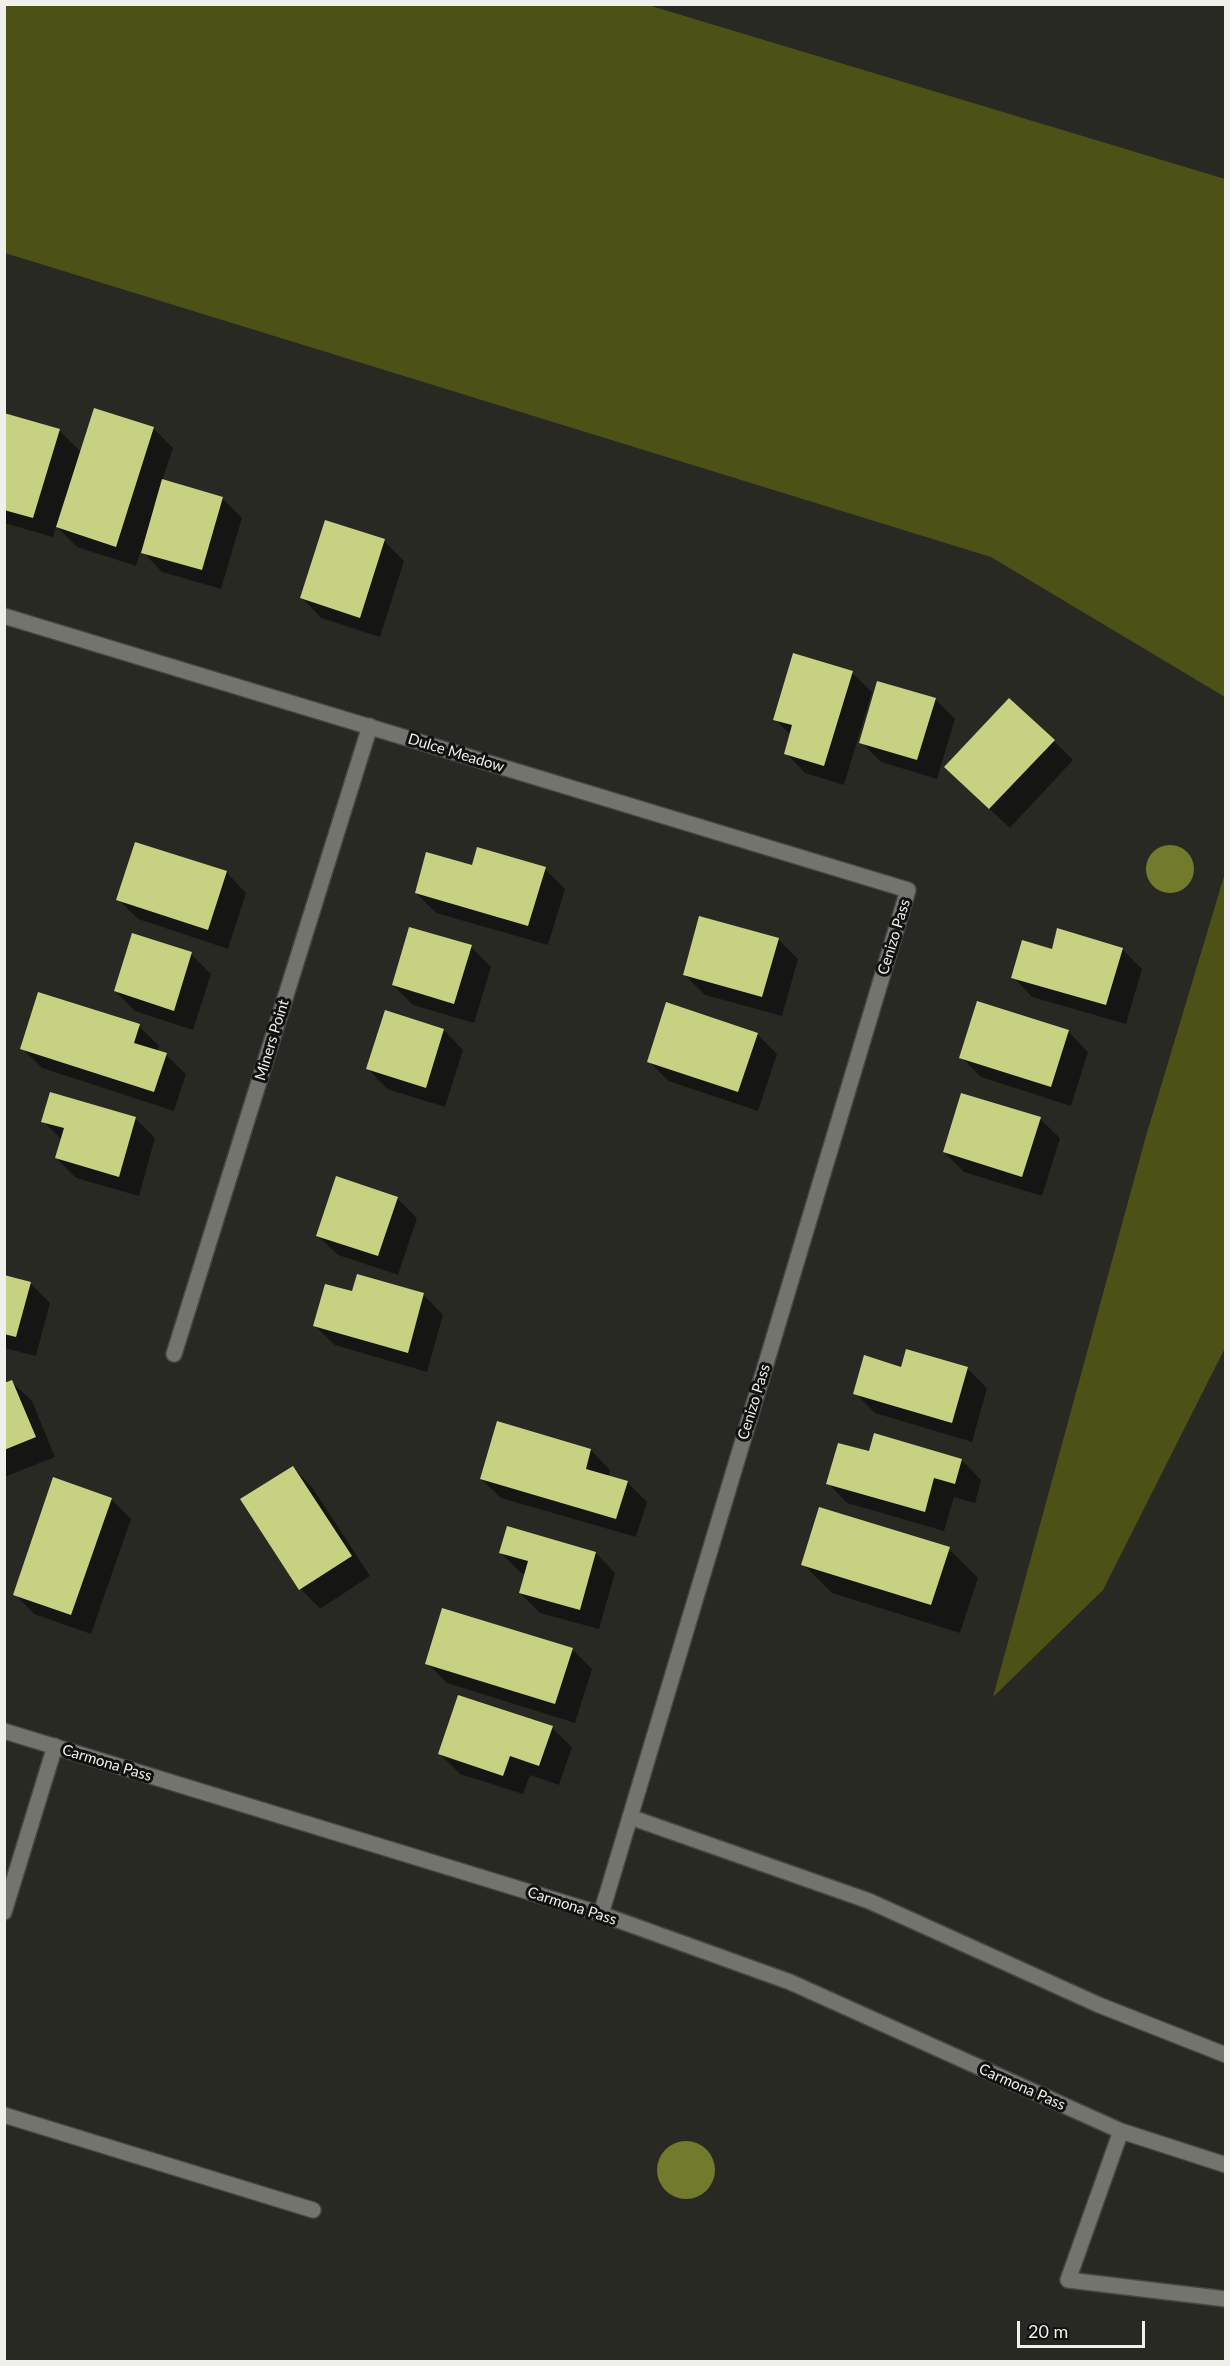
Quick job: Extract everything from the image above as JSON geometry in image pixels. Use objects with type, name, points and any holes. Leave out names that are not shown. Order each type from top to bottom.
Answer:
[{"type":"street","name":"Dulce Meadow","points":[[4,616],[908,890]]},
{"type":"street","name":"Miners Point","points":[[174,1354],[370,726]]},
{"type":"street","name":"Cenizo Pass","points":[[601,1914],[908,890]]},
{"type":"street","name":"Carmona Pass","points":[[4,1731],[601,1914],[790,1982],[1121,2131],[1226,2165]]},
{"type":"street","points":[[4,1912],[54,1746]]},
{"type":"street","points":[[630,1816],[869,1901],[1099,2005],[1226,2055]]},
{"type":"street","points":[[4,2115],[313,2210]]},
{"type":"street","points":[[1121,2131],[1068,2280],[1226,2299]]},
{"type":"shaded area","points":[[4,5],[648,5],[1225,179],[1225,697],[991,557],[5,253]]},
{"type":"shaded area","points":[[1170,845],[1187,852],[1194,869],[1187,886],[1170,893],[1153,886],[1146,869],[1153,852]]},
{"type":"shaded area","points":[[1225,873],[1225,1348],[1103,1590],[993,1697],[1146,1136]]},
{"type":"shaded area","points":[[680,2141],[692,2141],[707,2149],[715,2164],[715,2176],[707,2191],[692,2199],[680,2199],[665,2191],[657,2176],[657,2164],[665,2149]]},
{"type":"building","points":[[94,408],[154,427],[116,547],[56,527]]},
{"type":"building","points":[[4,413],[60,429],[33,518],[4,510]]},
{"type":"building","points":[[162,479],[223,497],[202,570],[141,553]]},
{"type":"building","points":[[325,520],[385,539],[360,618],[300,598]]},
{"type":"building","points":[[793,653],[853,671],[824,766],[784,754],[792,725],[773,720]]},
{"type":"building","points":[[877,681],[936,698],[917,760],[859,743]]},
{"type":"building","points":[[1009,698],[1055,740],[989,809],[944,767]]},
{"type":"building","points":[[135,842],[227,871],[208,930],[116,900]]},
{"type":"building","points":[[477,847],[546,867],[528,926],[415,893],[426,852],[472,865]]},
{"type":"building","points":[[699,916],[779,938],[762,997],[683,975]]},
{"type":"building","points":[[409,927],[472,945],[454,1004],[392,985]]},
{"type":"building","points":[[1057,928],[1123,948],[1106,1005],[1011,978],[1022,940],[1052,949]]},
{"type":"building","points":[[132,933],[192,952],[174,1011],[114,991]]},
{"type":"building","points":[[38,992],[140,1024],[134,1043],[167,1053],[154,1092],[20,1049]]},
{"type":"building","points":[[977,1001],[1069,1030],[1051,1087],[959,1058]]},
{"type":"building","points":[[666,1002],[758,1033],[738,1092],[647,1062]]},
{"type":"building","points":[[385,1010],[444,1029],[426,1088],[366,1069]]},
{"type":"building","points":[[50,1092],[136,1117],[119,1177],[55,1158],[64,1128],[41,1122]]},
{"type":"building","points":[[961,1093],[1041,1117],[1022,1177],[943,1152]]},
{"type":"building","points":[[336,1176],[398,1197],[378,1256],[316,1236]]},
{"type":"building","points":[[357,1274],[424,1293],[408,1353],[313,1326],[325,1284],[352,1291]]},
{"type":"building","points":[[4,1275],[31,1282],[16,1337],[4,1334]]},
{"type":"building","points":[[906,1349],[968,1367],[952,1423],[853,1394],[864,1355],[901,1367]]},
{"type":"building","points":[[12,1380],[36,1437],[4,1450],[4,1383]]},
{"type":"building","points":[[497,1421],[591,1449],[586,1469],[628,1481],[616,1519],[480,1479]]},
{"type":"building","points":[[874,1433],[962,1459],[955,1484],[934,1478],[925,1512],[826,1484],[838,1443],[869,1451]]},
{"type":"building","points":[[293,1466],[352,1556],[299,1590],[240,1499]]},
{"type":"building","points":[[53,1477],[112,1498],[71,1615],[13,1595]]},
{"type":"building","points":[[819,1507],[950,1547],[931,1605],[801,1565]]},
{"type":"building","points":[[507,1526],[596,1552],[580,1610],[519,1593],[528,1561],[499,1553]]},
{"type":"building","points":[[442,1608],[573,1648],[555,1704],[425,1664]]},
{"type":"building","points":[[458,1695],[553,1726],[539,1766],[510,1756],[503,1776],[438,1754]]}]
